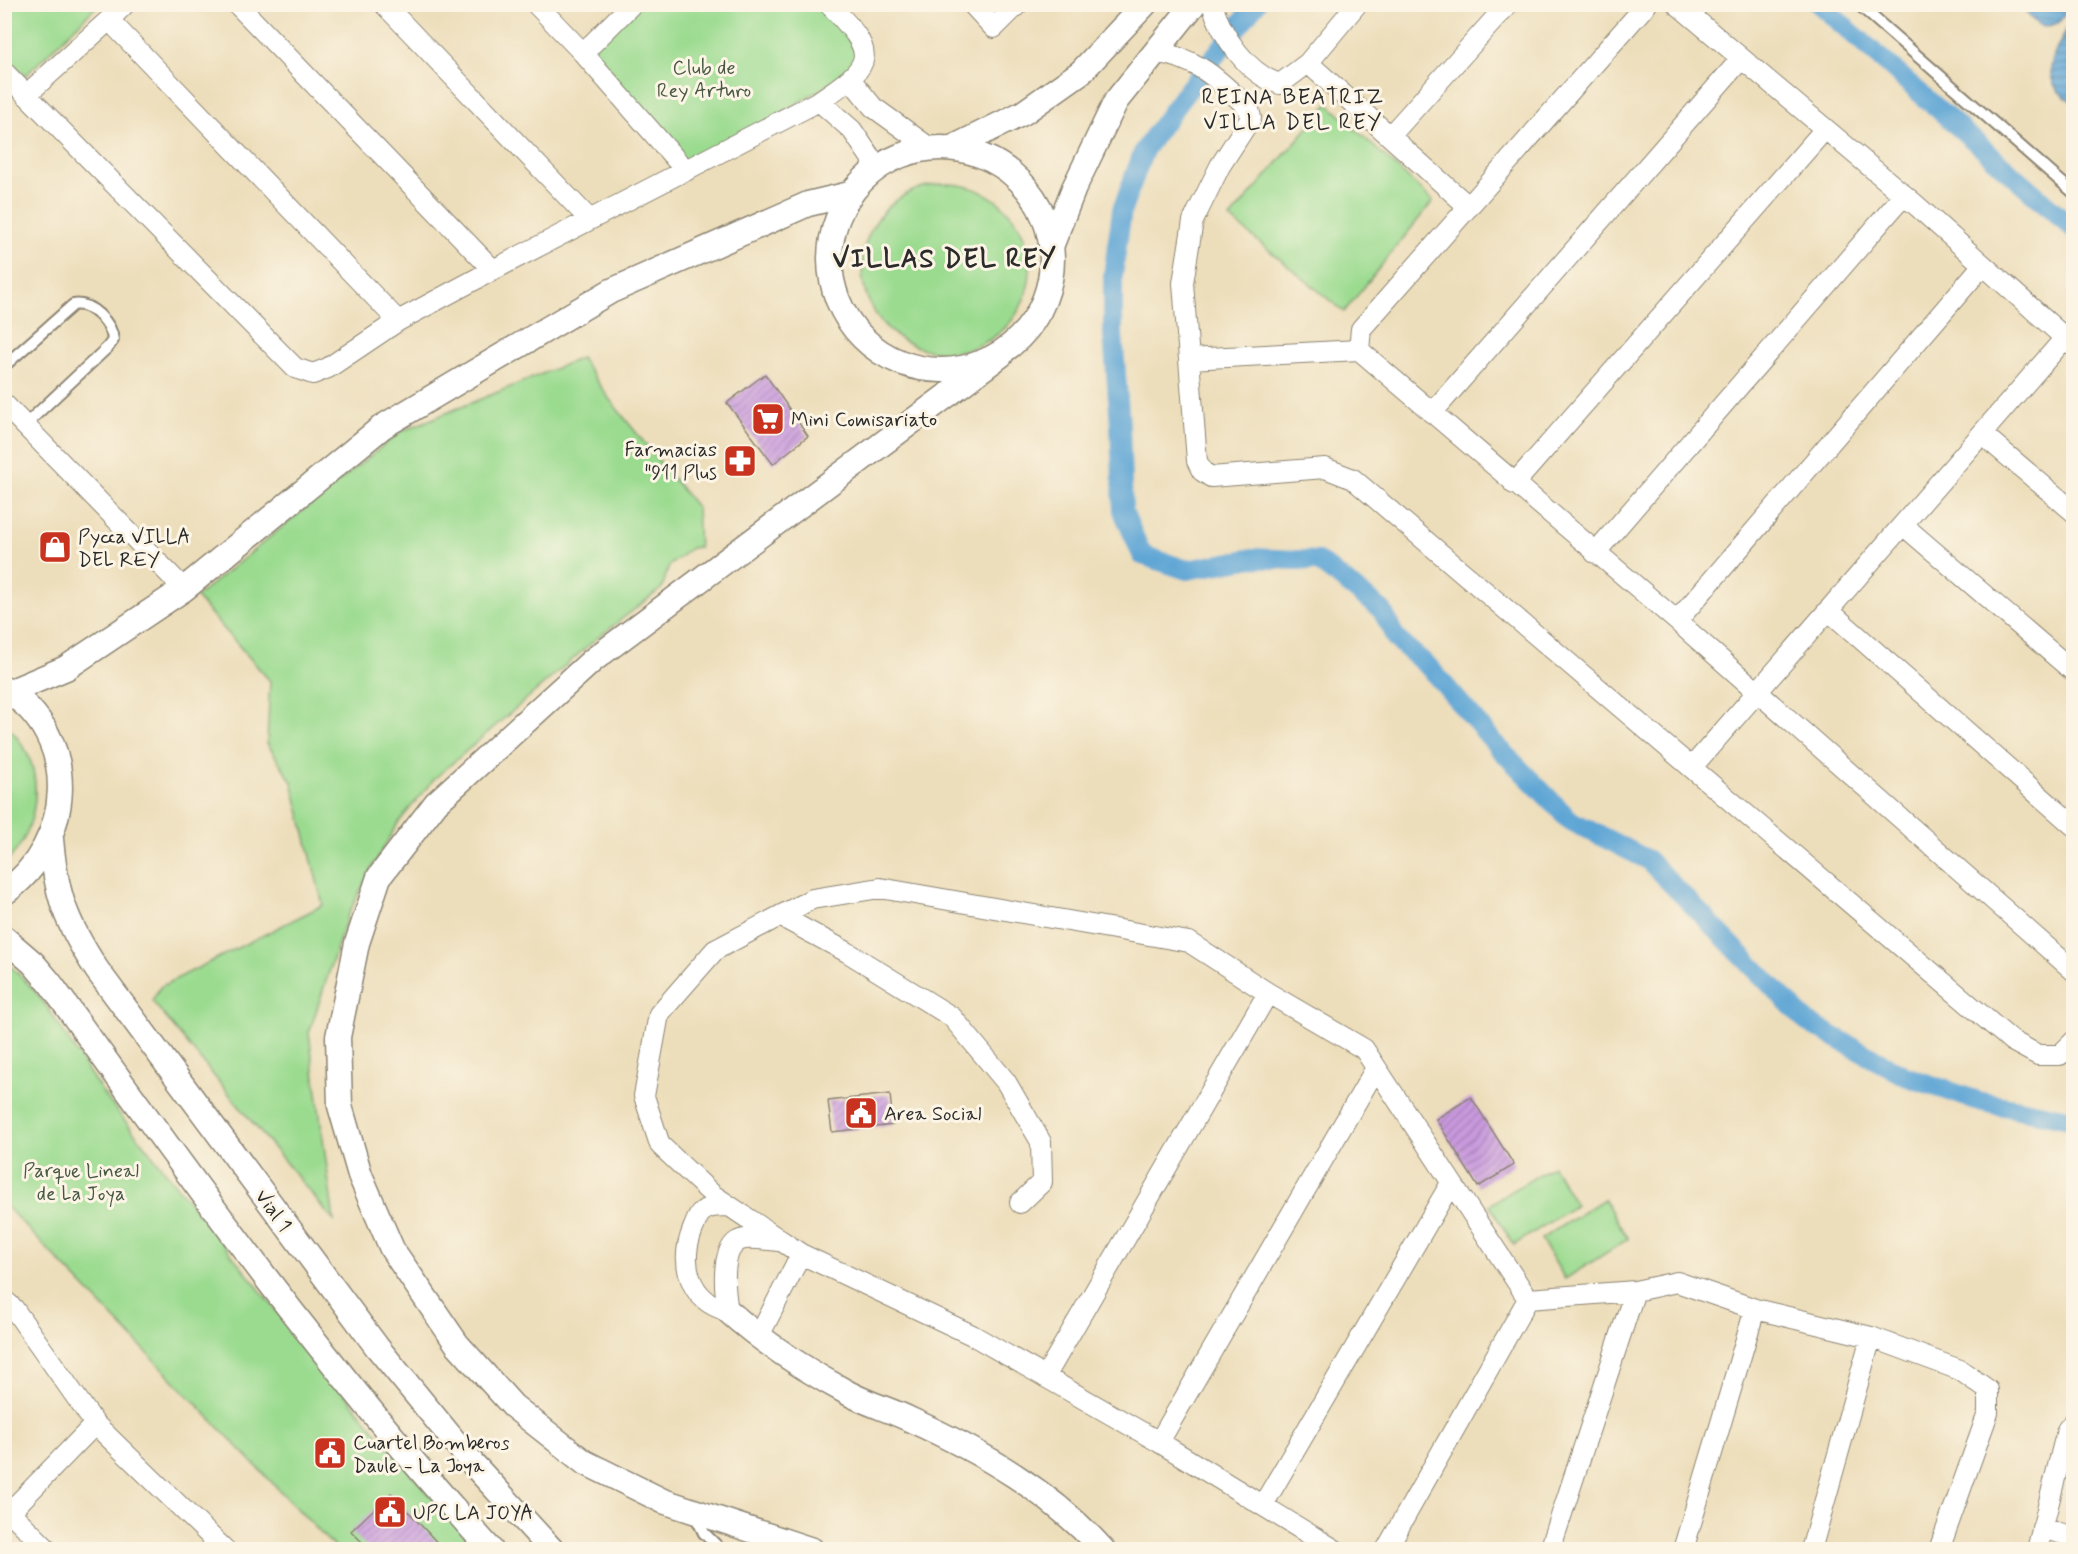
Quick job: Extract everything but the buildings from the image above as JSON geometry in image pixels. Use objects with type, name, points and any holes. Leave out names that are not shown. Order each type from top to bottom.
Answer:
[{"type":"street","points":[[26,95],[125,4]]},
{"type":"street","points":[[237,4],[493,270]]},
{"type":"street","points":[[384,4],[589,219]]},
{"type":"street","points":[[536,4],[583,53],[687,171]]},
{"type":"street","points":[[583,53],[632,4]]},
{"type":"street","points":[[4,72],[295,368],[313,374],[328,368],[398,321],[589,219],[687,171],[819,101],[851,80],[864,63],[864,48],[855,32],[829,4]]},
{"type":"street","points":[[972,4],[994,28],[1018,4]]},
{"type":"street","points":[[1000,355],[965,369],[927,370],[890,359],[860,336],[838,304],[829,267],[833,229],[850,194],[877,167],[903,154],[941,148],[1023,113],[1082,72],[1145,4]]},
{"type":"street","points":[[1052,244],[1074,188],[1116,101],[1194,4]]},
{"type":"street","points":[[1212,4],[1218,25],[1226,37],[1254,69],[1280,84],[1290,79],[1308,63],[1358,4]]},
{"type":"street","points":[[1390,136],[1508,4]]},
{"type":"street","points":[[1359,350],[1361,328],[1647,4]]},
{"type":"street","points":[[1677,4],[1904,195],[2069,342],[1982,434],[1692,767]]},
{"type":"street","points":[[109,20],[398,321]]},
{"type":"street","points":[[1153,53],[1182,57],[1201,68],[1249,109],[1251,118],[1220,166],[1193,221],[1183,283],[1197,461],[1202,471],[1211,477],[1325,468],[1353,478],[2012,1041],[2038,1055],[2060,1055],[2073,1041]]},
{"type":"street","points":[[1432,413],[1741,59]]},
{"type":"street","points":[[1308,63],[1469,207]]},
{"type":"street","points":[[813,1550],[663,1501],[584,1462],[513,1406],[457,1344],[392,1249],[360,1175],[340,1106],[338,1037],[357,943],[379,877],[436,803],[593,660],[1000,355],[1025,334],[1043,307],[1052,276],[1052,244],[1041,208],[1018,178],[988,158],[941,148],[873,107],[851,80]]},
{"type":"street","points":[[819,101],[852,130],[877,167]]},
{"type":"street","points":[[1514,484],[1825,129]]},
{"type":"street","points":[[4,893],[36,864],[51,839],[61,795],[54,751],[32,712],[7,691],[66,668],[184,589],[382,427],[591,303],[808,204],[850,194]]},
{"type":"street","points":[[1595,552],[1904,195]]},
{"type":"street","points":[[1677,621],[1983,265]]},
{"type":"street","points":[[1190,359],[1359,350],[1677,621],[1755,693],[2073,971]]},
{"type":"street","points":[[4,404],[184,589]]},
{"type":"street","points":[[1982,434],[2073,512]]},
{"type":"street","points":[[1903,525],[2073,672]]},
{"type":"street","points":[[1828,610],[2073,826]]},
{"type":"street","name":"Vial 1","points":[[51,839],[55,883],[61,903],[97,970],[377,1347],[473,1464],[552,1550]]},
{"type":"street","points":[[1335,1550],[1159,1442],[972,1335],[801,1254],[729,1206],[660,1145],[644,1096],[659,1014],[715,950],[812,899],[880,888],[1189,942],[1268,993],[1364,1050],[1528,1299]]},
{"type":"street","points":[[780,916],[847,952],[952,1017],[1006,1082],[1041,1142],[1042,1182],[1020,1203]]},
{"type":"street","points":[[4,938],[33,963],[50,983],[186,1173],[346,1383],[491,1550]]},
{"type":"street","points":[[1045,1377],[1268,993]]},
{"type":"street","points":[[1159,1442],[1376,1068]]},
{"type":"street","points":[[1263,1505],[1451,1184]]},
{"type":"street","points":[[729,1206],[710,1207],[700,1213],[688,1240],[686,1265],[692,1286],[717,1308],[728,1311],[758,1338],[849,1393],[912,1420],[1008,1471],[1076,1520],[1103,1550]]},
{"type":"street","points":[[728,1311],[723,1279],[734,1245],[742,1239],[781,1241]]},
{"type":"street","points":[[758,1338],[801,1254]]},
{"type":"street","points":[[1528,1299],[1635,1291],[1677,1282],[1755,1309],[1871,1337],[1960,1370],[1988,1390],[1988,1413],[1939,1550]]},
{"type":"street","points":[[1550,1550],[1635,1291]]},
{"type":"street","points":[[1386,1550],[1528,1299]]},
{"type":"street","points":[[8,1309],[95,1424],[225,1550]]},
{"type":"street","points":[[1683,1550],[1755,1309]]},
{"type":"street","points":[[1811,1550],[1871,1337]]},
{"type":"street","points":[[2037,1550],[2067,1430],[2073,1421]]},
{"type":"street","points":[[48,1550],[7,1515],[95,1424]]},
{"type":"street","points":[[2042,1528],[2073,1537]]},
{"type":"lane","points":[[1858,4],[2073,193]]},
{"type":"lane","points":[[4,366],[73,305],[89,306],[113,333],[113,340],[108,347],[25,424]]},
{"type":"lane","points":[[693,1510],[704,1533],[721,1550]]},
{"type":"green space","points":[[5,4],[98,5],[25,76],[5,55]]},
{"type":"green space","name":"Club de Rey Arturo","points":[[632,4],[829,5],[864,63],[686,171],[583,53]]},
{"type":"green space","points":[[1328,104],[1433,201],[1344,312],[1230,218]]},
{"type":"green space","points":[[946,184],[962,185],[978,190],[1006,208],[1024,236],[1029,252],[1029,284],[1024,300],[1006,328],[978,346],[962,351],[946,352],[930,351],[914,346],[886,328],[868,300],[863,284],[862,268],[863,252],[868,236],[886,208],[914,190],[930,185]]},
{"type":"green space","points":[[581,358],[610,400],[697,508],[699,547],[691,548],[669,566],[662,588],[596,639],[434,779],[398,823],[370,871],[347,917],[309,1033],[334,1221],[152,1001],[160,987],[323,905],[292,782],[267,743],[270,681],[196,597],[400,432]]},
{"type":"green space","points":[[4,722],[18,738],[29,756],[35,782],[34,807],[27,832],[14,854],[5,862]]},
{"type":"green space","name":"Parque Lineal de La Joya","points":[[4,961],[21,976],[50,1011],[99,1088],[247,1274],[383,1440],[477,1549],[336,1549],[5,1205]]},
{"type":"green space","points":[[1553,1166],[1576,1205],[1514,1245],[1489,1205]]},
{"type":"green space","points":[[1604,1199],[1628,1239],[1565,1279],[1541,1239]]},
{"type":"water","points":[[2026,4],[2072,5],[2058,23],[2044,27],[2029,15]]},
{"type":"water","points":[[2073,18],[2073,102],[2054,84],[2051,73],[2056,52]]},
{"type":"waterway","points":[[1256,4],[1180,100],[1144,150],[1122,210],[1113,275],[1113,335],[1120,425],[1123,511],[1142,555],[1187,570],[1253,558],[1318,561],[1382,610],[1396,639],[1428,666],[1499,748],[1571,821],[1648,860],[1807,1022],[1905,1076],[1978,1101],[2074,1120]]},
{"type":"waterway","points":[[1819,4],[2074,229]]},
{"type":"place","name":"Mini Comisariato","points":[[768,419]]},
{"type":"place","name":"Farmacias \"911 Plus","points":[[740,461]]},
{"type":"place","name":"Pycca VILLA DEL REY","points":[[55,547]]},
{"type":"place","name":"Area Social","points":[[861,1113]]},
{"type":"place","name":"Cuartel Bomberos Daule - La Joya","points":[[330,1453]]},
{"type":"place","name":"UPC LA JOYA","points":[[390,1512]]},
{"type":"district","name":"REINA BEATRIZ VILLA DEL REY","points":[[1293,108]]},
{"type":"district","name":"VILLAS DEL REY","points":[[945,258]]}]
